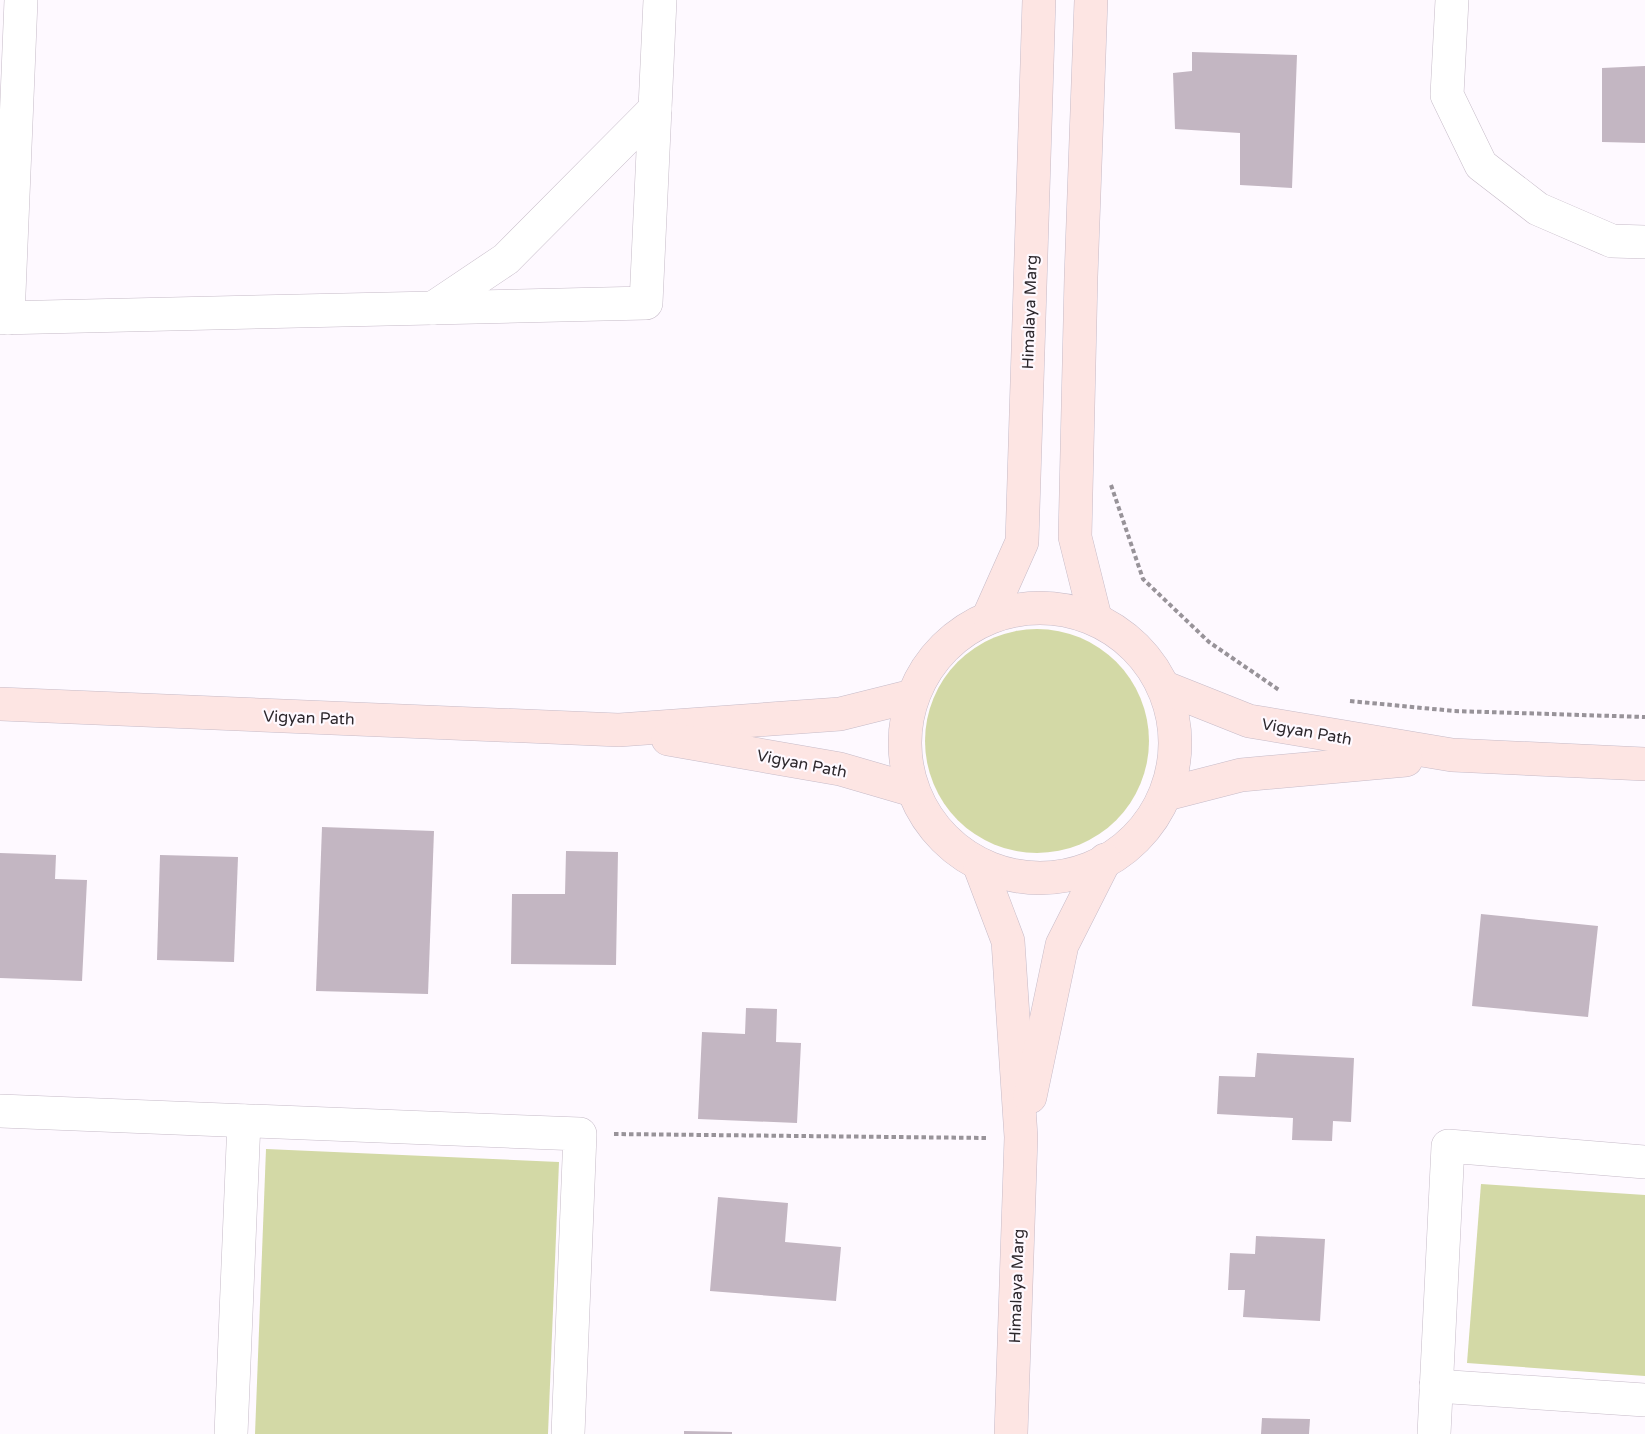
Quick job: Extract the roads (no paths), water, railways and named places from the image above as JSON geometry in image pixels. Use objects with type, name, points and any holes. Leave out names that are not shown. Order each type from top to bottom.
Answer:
[{"type":"main road","name":"Himalaya Marg","points":[[989,616],[1022,542],[1039,0]]},
{"type":"main road","points":[[1091,0],[1075,537],[1095,617]]},
{"type":"main road","points":[[1041,606],[1095,617],[1138,646],[1166,688],[1177,744],[1167,794],[1137,840],[1084,873],[1040,880],[980,867],[942,840],[912,790],[903,743],[912,696],[944,646],[989,616],[1041,606]]},
{"type":"main road","name":"Vigyan Path","points":[[1166,688],[1250,721],[1452,755],[1645,764]]},
{"type":"main road","name":"Vigyan Path","points":[[0,704],[619,730],[840,714],[912,696]]},
{"type":"main road","name":"Vigyan Path","points":[[619,730],[840,769],[912,790]]},
{"type":"main road","name":"Vigyan Path","points":[[1167,794],[1241,775],[1452,755]]},
{"type":"main road","name":"Himalaya Marg","points":[[1021,1137],[1062,945],[1105,860]]},
{"type":"main road","name":"Himalaya Marg","points":[[980,867],[1008,941],[1021,1137],[1011,1434]]},
{"type":"street","points":[[21,0],[4,318],[646,303],[660,0]]},
{"type":"street","points":[[1452,0],[1447,95],[1481,165],[1538,210],[1612,241],[1645,242]]},
{"type":"street","points":[[433,308],[506,259],[655,109]]},
{"type":"street","points":[[0,1111],[580,1134],[568,1434]]},
{"type":"street","points":[[231,1434],[244,1121]]},
{"type":"street","points":[[1434,1434],[1448,1146],[1645,1162]]},
{"type":"street","points":[[1437,1386],[1645,1400]]}]
